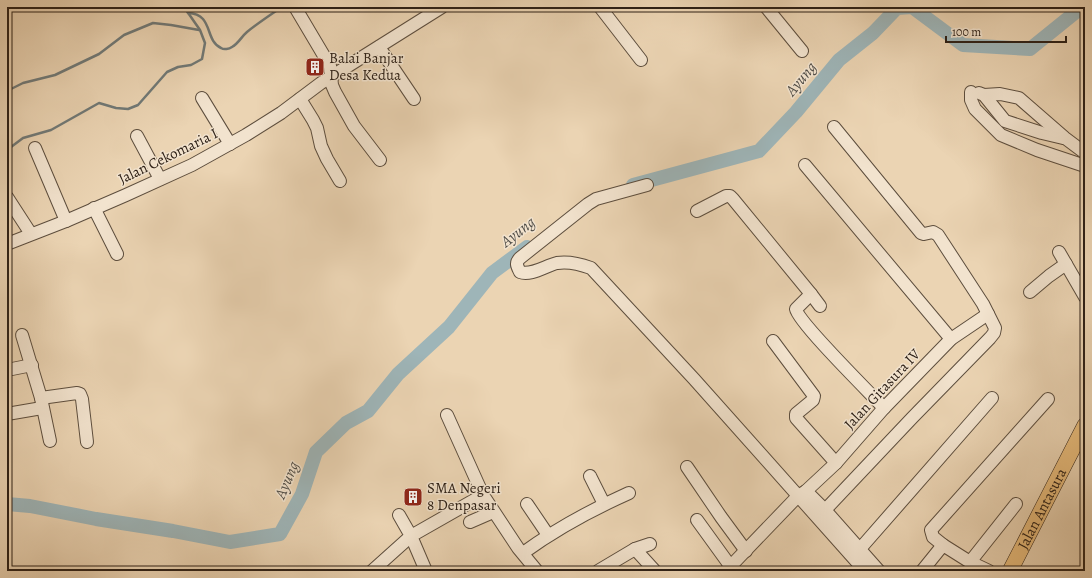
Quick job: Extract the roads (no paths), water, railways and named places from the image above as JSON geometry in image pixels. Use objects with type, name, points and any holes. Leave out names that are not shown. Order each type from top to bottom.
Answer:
[{"type":"main road","name":"Jalan Antasura","points":[[1010,571],[1085,425]]},
{"type":"street","points":[[295,7],[330,66],[332,84],[335,92],[354,126],[380,160]]},
{"type":"street","name":"Jalan Cekomaria I","points":[[7,244],[66,221],[192,165],[265,124],[332,76],[442,7]]},
{"type":"street","points":[[600,7],[641,60]]},
{"type":"street","points":[[766,7],[802,51]]},
{"type":"street","points":[[379,47],[414,99]]},
{"type":"street","points":[[1085,153],[1065,138],[1019,98],[1000,94],[984,95],[967,91],[975,109],[1001,135],[1037,150],[1085,166]]},
{"type":"street","points":[[984,95],[1005,121],[1042,133],[1065,138]]},
{"type":"street","points":[[202,98],[230,144]]},
{"type":"street","points":[[300,99],[314,120],[320,146],[340,180]]},
{"type":"street","points":[[825,510],[990,338],[994,333],[995,328],[983,304],[938,235],[933,232],[924,234],[921,233],[834,127]]},
{"type":"street","points":[[138,136],[160,179]]},
{"type":"street","points":[[35,148],[66,221]]},
{"type":"street","points":[[805,165],[951,339]]},
{"type":"street","points":[[647,185],[596,199],[588,204],[520,258],[516,264],[520,272],[530,272],[556,263],[566,262],[580,264],[591,268],[802,494],[865,571]]},
{"type":"street","points":[[697,211],[726,196],[730,196],[820,306]]},
{"type":"street","points":[[8,197],[31,234]]},
{"type":"street","points":[[94,208],[117,254]]},
{"type":"street","points":[[1059,252],[1085,297]]},
{"type":"street","points":[[1030,292],[1066,264]]},
{"type":"street","points":[[811,294],[796,309],[798,315],[810,330],[884,408]]},
{"type":"street","name":"Jalan Gitasura IV","points":[[728,569],[802,494],[836,463],[884,408],[951,339],[988,314]]},
{"type":"street","points":[[22,335],[32,365],[50,441]]},
{"type":"street","points":[[773,341],[814,396],[813,400],[796,414],[796,418],[836,463]]},
{"type":"street","points":[[7,370],[32,365]]},
{"type":"street","points":[[7,414],[77,393],[80,394],[82,399],[87,442]]},
{"type":"street","points":[[859,550],[992,398]]},
{"type":"street","points":[[989,571],[970,562],[943,545],[933,537],[931,530],[1048,399]]},
{"type":"street","points":[[447,415],[483,495],[537,571]]},
{"type":"street","points":[[687,467],[720,517],[746,551]]},
{"type":"street","points":[[590,476],[604,504]]},
{"type":"street","points":[[523,553],[548,535],[604,504],[629,493]]},
{"type":"street","points":[[802,494],[825,510],[879,571]]},
{"type":"street","points":[[372,571],[411,536],[483,495]]},
{"type":"street","points":[[528,504],[548,535]]},
{"type":"street","points":[[970,562],[1016,504]]},
{"type":"street","points":[[470,522],[494,512]]},
{"type":"street","points":[[399,515],[411,536],[426,571]]},
{"type":"street","points":[[697,520],[728,569]]},
{"type":"street","points":[[598,571],[635,549],[650,544]]},
{"type":"street","points":[[922,571],[943,545]]},
{"type":"street","points":[[635,549],[655,571]]},
{"type":"waterway","points":[[7,150],[23,138],[51,130],[99,103],[116,108],[128,109],[138,105],[167,72],[178,67],[191,65],[202,59],[205,43],[200,30],[184,7]]},
{"type":"waterway","points":[[188,13],[196,14],[202,18],[212,39],[222,49],[226,49],[231,48],[247,32],[282,7]]},
{"type":"waterway","name":"Ayung","points":[[633,185],[759,151],[796,112],[839,60],[873,33],[897,8],[912,7],[963,45],[1030,49],[1082,7]]},
{"type":"waterway","points":[[7,91],[23,83],[55,75],[99,54],[124,35],[153,23],[199,30]]},
{"type":"waterway","name":"Ayung","points":[[7,504],[30,506],[230,542],[280,534],[302,494],[316,452],[346,423],[368,411],[398,374],[449,327],[492,273],[527,247]]},
{"type":"place","name":"Balai Banjar Desa Kedua","points":[[315,67]]},
{"type":"place","name":"SMA Negeri 8 Denpasar","points":[[413,497]]}]
